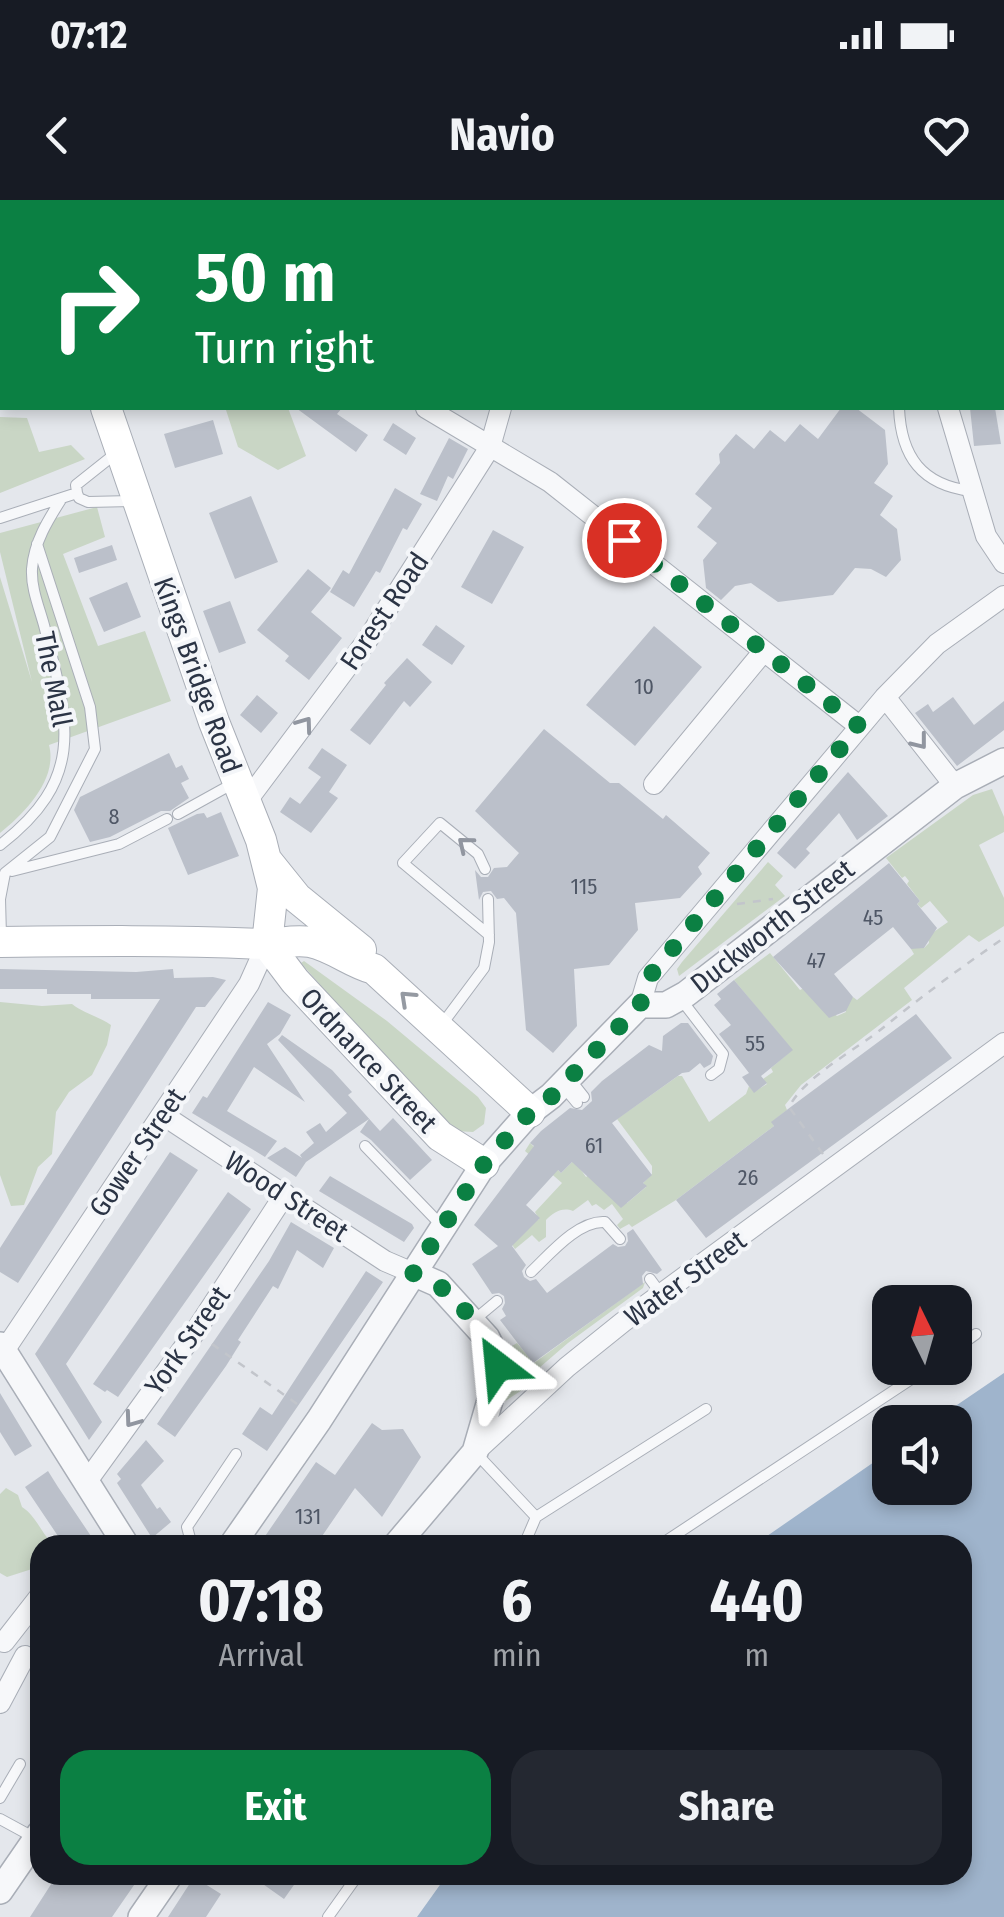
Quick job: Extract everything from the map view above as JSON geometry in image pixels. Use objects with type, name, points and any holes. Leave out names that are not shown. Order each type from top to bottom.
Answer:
[{"type":"main road","name":"Kings Bridge Road","points":[[107,410],[268,862],[273,906],[267,944]]},
{"type":"main road","points":[[268,862],[297,898],[370,957],[374,968]]},
{"type":"main road","points":[[1,942],[308,941],[374,968],[530,1112]]},
{"type":"main road","name":"Ordnance Street","points":[[267,944],[294,981],[440,1136],[484,1164]]},
{"type":"street","points":[[429,410],[574,500],[859,726]]},
{"type":"street","name":"Forest Road","points":[[242,792],[368,639],[490,447],[500,410]]},
{"type":"street","points":[[949,410],[986,536],[1004,563]]},
{"type":"street","points":[[239,1535],[319,1420],[484,1164],[530,1112],[573,1090],[640,1005],[648,978],[884,697],[937,644],[1004,596]]},
{"type":"street","points":[[654,784],[763,652]]},
{"type":"street","points":[[884,697],[955,786]]},
{"type":"street","name":"Duckworth Street","points":[[640,1005],[666,1005],[679,998],[955,786],[1002,765]]},
{"type":"street","name":"Gower Street","points":[[1,1351],[249,984],[267,944]]},
{"type":"street","name":"Water Street","points":[[404,1535],[474,1452],[656,1287],[1004,1043]]},
{"type":"street","name":"Wood Street","points":[[163,1115],[386,1260],[413,1273]]},
{"type":"street","name":"York Street","points":[[86,1484],[195,1332],[285,1194]]},
{"type":"street","points":[[413,1273],[438,1284],[493,1347],[498,1366],[496,1380],[474,1452]]},
{"type":"street","points":[[1,1351],[119,1535]]},
{"type":"street","points":[[30,1608],[2,1640],[30,1661]]},
{"type":"street","points":[[0,1703],[30,1665]]},
{"type":"street","points":[[0,1891],[30,1848]]},
{"type":"street","points":[[141,1917],[163,1885]]},
{"type":"lane","points":[[899,410],[904,436],[924,475],[946,488],[972,492]]},
{"type":"lane","points":[[120,450],[76,484],[77,493],[88,502],[136,501]]},
{"type":"lane","points":[[0,518],[77,493]]},
{"type":"lane","name":"The Mall","points":[[0,844],[38,812],[57,778],[66,748],[64,712],[33,589],[37,544],[62,498]]},
{"type":"lane","points":[[1,942],[2,873],[50,837],[95,749],[90,706],[37,544]]},
{"type":"lane","points":[[2,873],[120,844],[172,816],[242,792]]},
{"type":"lane","points":[[485,869],[478,854],[440,823],[403,863],[489,935]]},
{"type":"lane","points":[[440,1028],[484,968],[489,935],[488,900]]},
{"type":"lane","points":[[679,998],[723,1054],[720,1069],[711,1075]]},
{"type":"lane","points":[[366,1146],[443,1227]]},
{"type":"lane","points":[[531,1272],[591,1223],[605,1222],[620,1238]]},
{"type":"lane","points":[[472,1322],[497,1301]]},
{"type":"lane","points":[[972,1337],[976,1334]]},
{"type":"lane","points":[[675,1535],[902,1385]]},
{"type":"lane","points":[[528,1535],[536,1518],[706,1409]]},
{"type":"lane","points":[[474,1452],[536,1518]]},
{"type":"lane","points":[[189,1535],[187,1527],[236,1454]]},
{"type":"lane","points":[[0,1798],[20,1764]]},
{"type":"lane","points":[[0,1818],[30,1832]]},
{"type":"lane","points":[[328,1917],[351,1885]]},
{"type":"path","points":[[733,905],[765,898],[785,900]]},
{"type":"path","points":[[824,1156],[789,1108],[790,1103],[850,1051],[1004,938]]},
{"type":"path","points":[[207,1340],[302,1408]]},
{"type":"green space","points":[[226,410],[289,410],[306,456],[278,470],[238,447]]},
{"type":"green space","points":[[0,417],[27,418],[39,452],[71,445],[85,459],[0,493]]},
{"type":"green space","points":[[97,507],[105,537],[63,554],[98,646],[145,631],[171,701],[49,745],[51,758],[44,783],[29,805],[0,833],[0,577],[32,682],[0,552],[0,533]]},
{"type":"green space","points":[[992,789],[1004,817],[1004,832],[979,845],[1004,898],[1004,926],[979,942],[969,935],[904,988],[912,1000],[801,1085],[785,1105],[787,1110],[772,1122],[774,1126],[676,1200],[632,1227],[629,1224],[620,1229],[617,1225],[623,1219],[612,1204],[604,1210],[588,1200],[573,1211],[562,1210],[552,1215],[546,1220],[546,1237],[539,1242],[532,1235],[515,1249],[508,1239],[539,1219],[535,1212],[562,1183],[525,1151],[530,1143],[561,1173],[574,1160],[586,1177],[589,1175],[627,1203],[646,1187],[643,1183],[652,1174],[652,1166],[617,1119],[678,1076],[682,1076],[709,1122],[746,1094],[749,1086],[754,1092],[767,1084],[763,1079],[773,1072],[771,1068],[792,1050],[734,980],[770,953],[800,990],[804,988],[837,1016],[846,1012],[845,1004],[853,997],[857,1000],[914,954],[911,949],[916,945],[924,948],[929,943],[928,936],[948,922],[930,901],[921,908],[917,904],[920,901],[907,884],[909,881],[886,858],[973,795]]},
{"type":"green space","points":[[768,862],[783,876],[775,885],[785,896],[679,976],[677,969],[682,962]]},
{"type":"green space","points":[[304,961],[387,1021],[478,1097],[486,1108],[484,1124],[473,1132],[455,1131],[422,1101],[301,963]]},
{"type":"green space","points":[[0,1002],[72,1004],[111,1025],[107,1045],[92,1075],[69,1092],[56,1112],[52,1154],[38,1167],[24,1205],[11,1206],[0,1175]]},
{"type":"green space","points":[[645,1282],[643,1288],[568,1343],[539,1368],[522,1390],[504,1402],[516,1372],[512,1346],[517,1343],[534,1363]]},
{"type":"green space","points":[[6,1488],[18,1495],[22,1507],[46,1535],[30,1535],[30,1570],[7,1577],[0,1573],[0,1494]]},
{"type":"water","points":[[1004,1373],[1004,1917],[417,1917],[440,1885],[972,1885],[972,1535],[768,1535],[872,1463],[872,1505],[972,1505],[972,1405],[957,1405]]},
{"type":"building","points":[[299,410],[340,410],[337,414],[368,435],[356,452]]},
{"type":"building","points":[[840,410],[859,410],[885,430],[888,464],[874,483],[893,496],[880,515],[897,529],[901,560],[886,577],[871,569],[855,568],[833,595],[778,602],[751,583],[735,586],[721,600],[706,588],[703,560],[717,543],[697,527],[712,508],[695,494],[720,463],[719,454],[736,434],[754,449],[770,430],[785,442],[800,424],[818,439]]},
{"type":"building","points":[[970,410],[995,410],[1001,444],[974,446]]},
{"type":"building","points":[[213,420],[223,454],[175,468],[164,434]]},
{"type":"building","points":[[393,423],[416,438],[406,455],[383,440]]},
{"type":"building","points":[[449,438],[468,449],[453,479],[448,476],[437,501],[420,494]]},
{"type":"building","points":[[395,488],[422,504],[354,607],[330,592],[343,570],[349,574]]},
{"type":"building","points":[[251,496],[278,562],[235,579],[209,513]]},
{"type":"building","points":[[493,530],[524,547],[492,604],[461,587]]},
{"type":"building","points":[[112,545],[117,560],[79,573],[74,558]]},
{"type":"building","points":[[308,569],[331,588],[311,612],[342,638],[309,680],[285,661],[289,656],[257,630]]},
{"type":"building","points":[[127,582],[141,617],[104,632],[89,598]]},
{"type":"building","points":[[230,601],[246,643],[219,653],[203,611]]},
{"type":"building","points":[[436,625],[465,646],[452,665],[422,645]]},
{"type":"building","points":[[654,626],[702,667],[635,746],[586,705]]},
{"type":"building","points":[[407,658],[432,682],[410,707],[404,701],[370,745],[350,730]]},
{"type":"building","points":[[257,695],[278,713],[261,733],[240,715]]},
{"type":"building","points":[[953,697],[974,725],[1004,701],[1004,730],[957,766],[915,713],[928,704],[933,712]]},
{"type":"building","points":[[544,729],[610,783],[619,783],[663,819],[666,815],[710,853],[698,867],[702,874],[680,898],[635,903],[638,930],[609,965],[574,969],[577,1026],[553,1053],[526,1030],[516,913],[504,898],[497,899],[491,891],[483,892],[479,900],[475,870],[481,877],[488,877],[494,868],[507,867],[519,853],[475,811]]},
{"type":"building","points":[[322,748],[347,765],[329,792],[338,798],[311,833],[280,812],[290,797],[300,804],[321,777],[308,768]]},
{"type":"building","points":[[169,753],[176,768],[182,765],[189,779],[181,783],[189,798],[170,811],[161,811],[110,837],[90,842],[74,810],[80,797]]},
{"type":"building","points":[[848,772],[888,816],[857,840],[839,813],[806,849],[810,853],[795,869],[777,853]]},
{"type":"building","points":[[221,812],[239,856],[188,875],[168,828],[197,814],[204,813],[207,818]]},
{"type":"building","points":[[889,863],[937,928],[924,948],[911,949],[893,927],[834,974],[853,997],[846,1011],[829,1018],[773,957]]},
{"type":"building","points":[[0,969],[173,969],[174,978],[226,980],[205,1007],[196,1007],[18,1283],[0,1272],[0,1248],[160,999],[91,999],[91,994],[47,994],[47,989],[0,989]]},
{"type":"building","points":[[734,980],[793,1050],[761,1076],[767,1083],[754,1093],[742,1077],[749,1073],[719,1034],[731,1025],[714,1005],[721,999],[717,994]]},
{"type":"building","points":[[268,1002],[291,1015],[280,1034],[267,1044],[305,1102],[254,1067],[227,1111],[277,1141],[265,1157],[192,1113],[203,1096],[207,1098]]},
{"type":"building","points":[[916,1014],[952,1058],[706,1238],[676,1200],[774,1126],[771,1122]]},
{"type":"building","points":[[681,1023],[688,1023],[713,1056],[711,1064],[704,1068],[700,1063],[682,1073],[612,1123],[652,1175],[643,1183],[647,1186],[621,1208],[572,1162],[561,1173],[558,1170],[526,1205],[540,1218],[512,1246],[526,1265],[524,1277],[536,1279],[547,1293],[613,1244],[625,1246],[627,1233],[633,1229],[662,1270],[657,1274],[646,1271],[643,1284],[533,1363],[500,1320],[506,1316],[502,1309],[504,1296],[492,1294],[472,1264],[498,1246],[474,1225],[534,1146],[530,1143],[541,1131],[570,1108],[582,1110],[592,1101],[591,1092],[602,1081],[649,1045],[662,1051],[663,1036]]},
{"type":"building","points":[[282,1035],[332,1070],[380,1131],[393,1118],[432,1160],[410,1180],[360,1132],[369,1119],[306,1162],[296,1177],[267,1158],[285,1147],[302,1158],[300,1155],[314,1143],[306,1132],[320,1123],[326,1132],[347,1113],[278,1040]]},
{"type":"building","points":[[170,1152],[198,1170],[66,1364],[102,1422],[89,1440],[35,1354]]},
{"type":"building","points":[[330,1176],[412,1224],[414,1228],[404,1242],[319,1191]]},
{"type":"building","points":[[228,1192],[251,1209],[118,1397],[105,1392],[93,1384]]},
{"type":"building","points":[[291,1222],[334,1248],[323,1268],[297,1250],[278,1289],[273,1286],[226,1366],[175,1437],[157,1424],[269,1261]]},
{"type":"building","points":[[366,1271],[383,1282],[267,1451],[242,1434],[260,1407],[272,1415]]},
{"type":"building","points":[[0,1393],[32,1446],[15,1456],[0,1432]]},
{"type":"building","points":[[372,1423],[382,1430],[403,1429],[421,1457],[382,1517],[355,1488],[323,1535],[266,1535],[316,1462],[335,1475]]},
{"type":"building","points":[[146,1440],[164,1461],[141,1485],[171,1522],[150,1535],[117,1483],[121,1479],[117,1474]]},
{"type":"building","points":[[48,1471],[90,1535],[57,1535],[25,1487]]},
{"type":"building","points":[[51,1885],[134,1885],[112,1917],[30,1917]]},
{"type":"building","points":[[189,1885],[207,1885],[221,1894],[206,1917],[168,1917]]},
{"type":"building","points":[[264,1885],[294,1885],[284,1899]]},
{"type":"route","points":[[498,1366],[487,1338],[438,1284],[413,1273],[484,1164],[530,1112],[552,1096],[640,1005],[648,978],[859,726],[624,540]]}]
